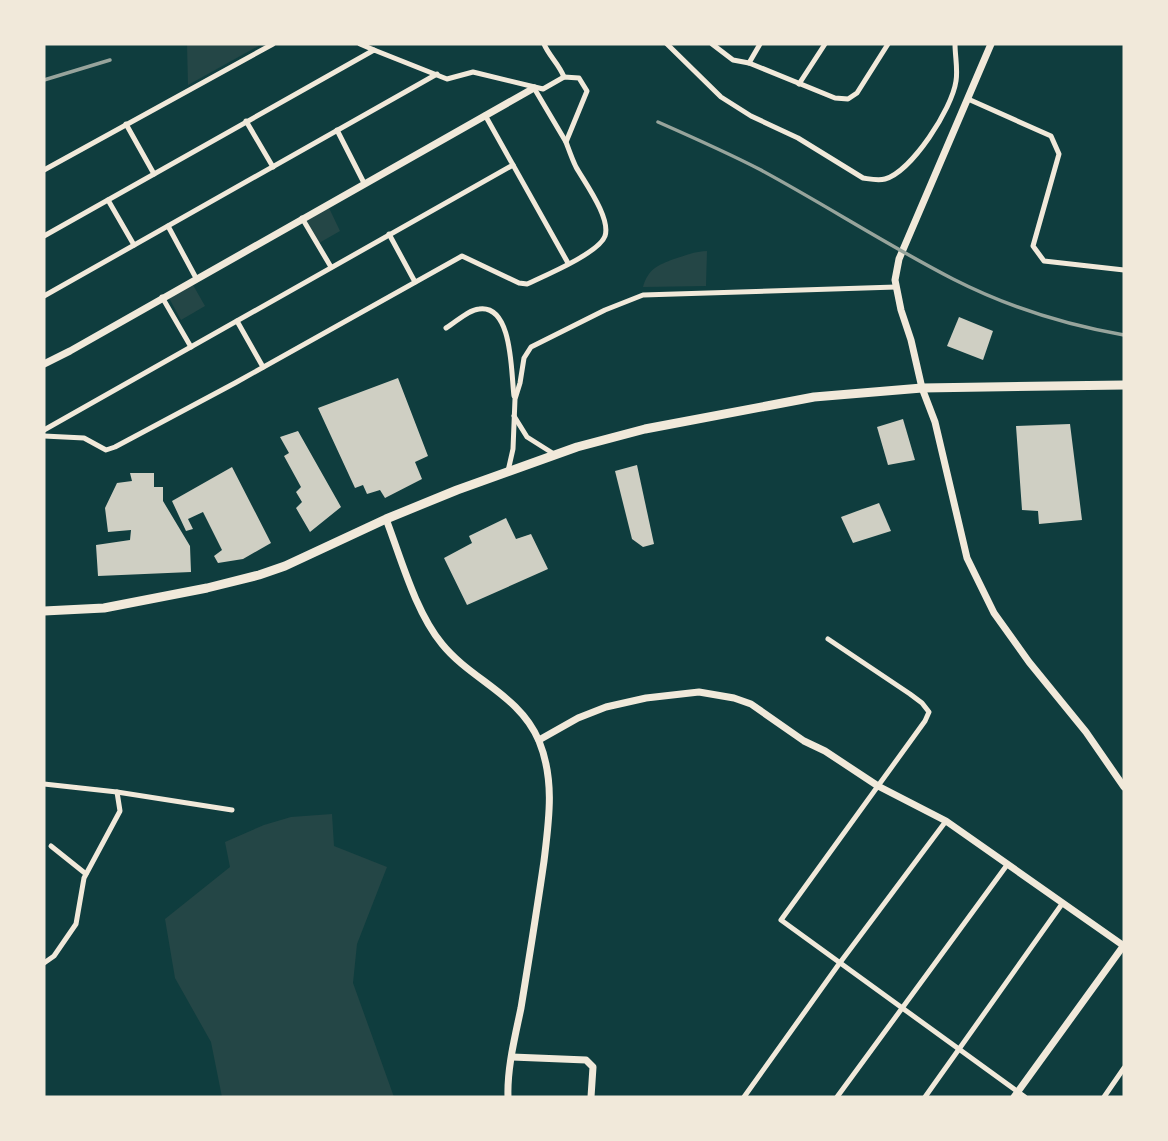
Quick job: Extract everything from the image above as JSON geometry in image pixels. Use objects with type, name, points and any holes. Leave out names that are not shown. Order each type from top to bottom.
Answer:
[{"type":"highway","points":[[44,611],[104,608],[207,589],[259,575],[285,566],[386,519],[508,471],[645,429],[814,397],[922,388],[1124,384]]},
{"type":"street","points":[[44,170],[273,44]]},
{"type":"street","points":[[360,44],[447,79],[473,72],[543,89],[564,77],[579,78],[587,91],[566,142]]},
{"type":"street","points":[[544,44],[559,63],[564,77]]},
{"type":"street","points":[[667,44],[721,97],[751,116],[798,138],[863,178],[874,180],[885,179],[902,169],[923,146],[937,124],[956,84],[955,44]]},
{"type":"street","points":[[712,44],[733,60],[749,63],[835,98],[848,99],[857,93],[888,44]]},
{"type":"street","points":[[749,63],[761,44]]},
{"type":"street","points":[[799,84],[825,44]]},
{"type":"street","points":[[991,44],[899,259],[896,288],[922,388],[935,422],[967,558],[994,613],[1029,662],[1086,732],[1124,787]]},
{"type":"street","points":[[44,236],[374,50]]},
{"type":"street","points":[[44,296],[437,74]]},
{"type":"street","points":[[44,364],[534,88]]},
{"type":"street","points":[[44,436],[74,436],[84,438],[106,450],[115,447],[462,256],[519,284],[527,284],[595,248],[606,234],[603,216],[566,142],[534,88]]},
{"type":"street","points":[[968,99],[1051,136],[1059,154],[1033,246],[1044,261],[1124,270]]},
{"type":"street","points":[[485,115],[568,263]]},
{"type":"street","points":[[246,121],[272,167]]},
{"type":"street","points":[[125,124],[154,174]]},
{"type":"street","points":[[337,131],[364,183]]},
{"type":"street","points":[[44,430],[513,164]]},
{"type":"street","points":[[108,200],[134,245]]},
{"type":"street","points":[[302,218],[331,267]]},
{"type":"street","points":[[168,226],[196,278]]},
{"type":"street","points":[[389,234],[415,282]]},
{"type":"street","points":[[514,399],[524,358],[531,347],[605,310],[643,295],[896,288]]},
{"type":"street","points":[[162,297],[191,346]]},
{"type":"street","points":[[446,328],[474,310],[489,309],[503,324],[508,340],[514,399],[513,449],[508,471]]},
{"type":"street","points":[[237,321],[262,367]]},
{"type":"street","points":[[514,416],[527,437],[555,455]]},
{"type":"street","points":[[386,519],[422,611],[434,634],[458,660],[509,699],[539,740],[550,781],[550,809],[536,922],[512,1057],[508,1097]]},
{"type":"street","points":[[539,740],[578,718],[606,707],[673,694],[722,694],[751,704],[804,741],[825,751],[878,786],[946,821],[1124,946],[1019,1096],[781,920],[878,786],[925,720],[929,712],[910,694],[828,639]]},
{"type":"street","points":[[44,784],[232,810]]},
{"type":"street","points":[[44,963],[54,956],[76,924],[86,874],[120,811],[117,792]]},
{"type":"street","points":[[744,1097],[946,821]]},
{"type":"street","points":[[51,846],[86,874]]},
{"type":"street","points":[[837,1097],[1007,865]]},
{"type":"street","points":[[925,1097],[957,1048],[1062,904]]},
{"type":"street","points":[[512,1057],[586,1060],[593,1067],[591,1097]]},
{"type":"street","points":[[1104,1097],[1124,1068]]},
{"type":"shaded area","points":[[187,44],[262,44],[188,85]]},
{"type":"shaded area","points":[[329,208],[340,231],[319,243],[306,220]]},
{"type":"shaded area","points":[[707,251],[706,286],[643,287],[648,276],[658,266],[690,254]]},
{"type":"shaded area","points":[[193,285],[205,306],[181,320],[169,298]]},
{"type":"shaded area","points":[[332,814],[334,846],[387,867],[357,944],[353,983],[394,1097],[222,1097],[211,1042],[175,978],[165,919],[230,867],[225,842],[291,817]]},
{"type":"building","points":[[959,317],[993,331],[983,360],[947,346]]},
{"type":"building","points":[[398,378],[428,456],[415,462],[422,479],[385,498],[380,490],[367,494],[363,485],[355,488],[318,408]]},
{"type":"building","points":[[903,419],[915,460],[888,465],[877,427]]},
{"type":"building","points":[[1070,424],[1082,520],[1039,524],[1038,511],[1022,510],[1016,426]]},
{"type":"building","points":[[298,431],[341,507],[310,532],[296,508],[302,502],[296,492],[301,487],[284,456],[289,453],[280,437]]},
{"type":"building","points":[[637,465],[654,544],[643,547],[632,539],[615,471]]},
{"type":"building","points":[[232,467],[271,543],[243,559],[218,563],[214,556],[222,550],[203,512],[188,519],[193,529],[186,531],[172,501]]},
{"type":"building","points":[[130,473],[154,473],[154,487],[163,487],[163,501],[190,546],[191,572],[98,576],[96,545],[130,540],[131,530],[108,532],[105,508],[117,483],[132,481]]},
{"type":"building","points":[[879,503],[891,531],[853,543],[841,517]]},
{"type":"building","points":[[506,518],[516,539],[531,534],[548,569],[467,605],[444,558],[472,543],[469,536]]},
{"type":"railway","points":[[44,80],[110,60]]},
{"type":"railway","points":[[658,122],[759,169],[973,289],[1037,313],[1124,335]]}]
